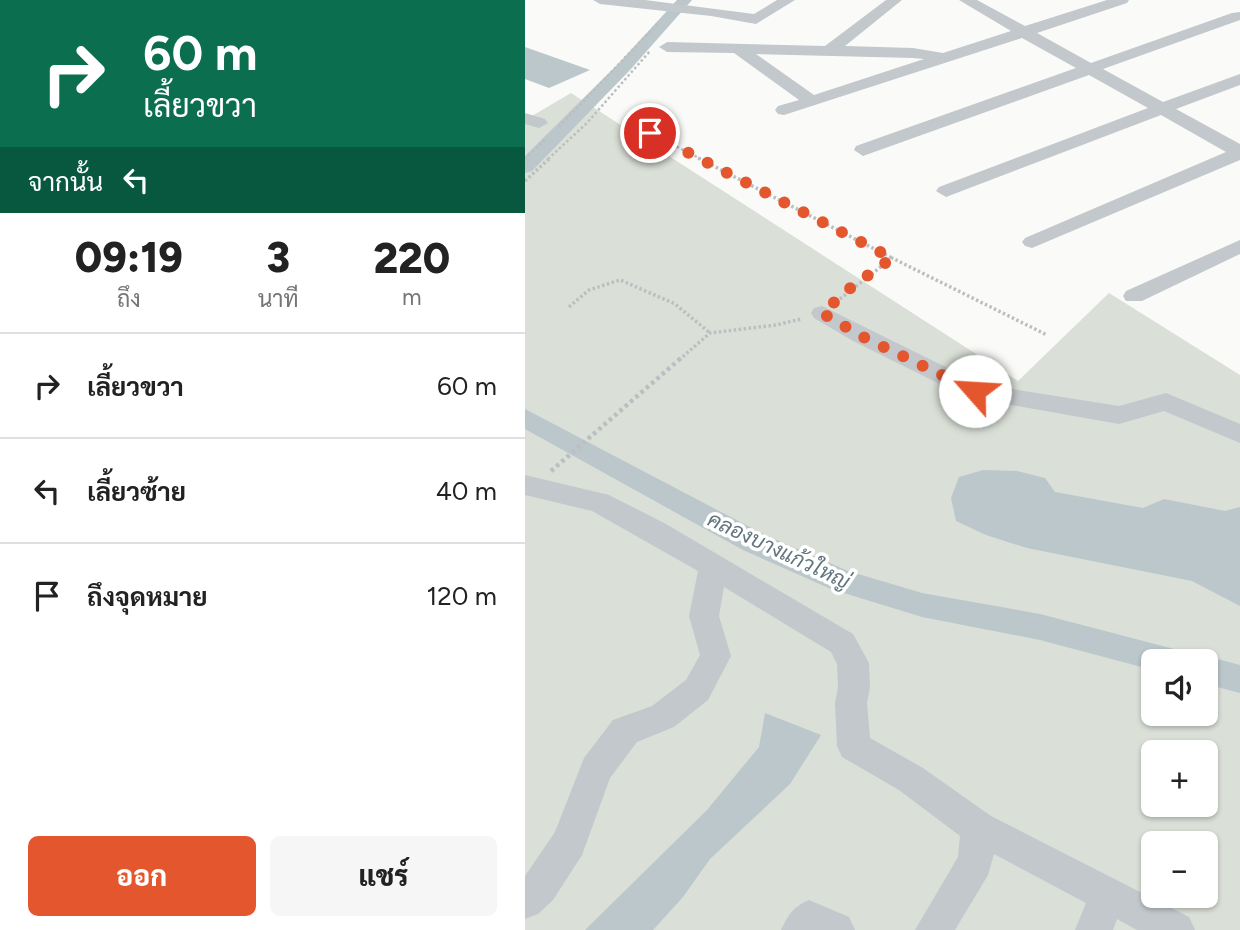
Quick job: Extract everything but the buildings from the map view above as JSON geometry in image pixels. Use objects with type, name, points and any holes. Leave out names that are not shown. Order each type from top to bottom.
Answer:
[{"type":"street","points":[[600,0],[711,11],[756,19]]},
{"type":"street","points":[[729,47],[756,19],[788,0]]},
{"type":"street","points":[[830,50],[895,0]]},
{"type":"street","points":[[967,0],[1240,153]]},
{"type":"street","points":[[784,110],[1122,0]]},
{"type":"street","points":[[863,150],[1237,16]]},
{"type":"street","points":[[661,45],[912,52],[945,58]]},
{"type":"street","points":[[729,47],[812,101]]},
{"type":"street","points":[[946,191],[1240,79]]},
{"type":"street","points":[[1032,242],[1240,153]]},
{"type":"street","points":[[1134,296],[1240,246]]},
{"type":"street","points":[[822,313],[861,336],[975,391],[1119,415],[1166,402],[1240,434]]},
{"type":"street","points":[[528,486],[599,502],[842,643],[853,663],[854,687],[851,703],[854,746],[911,779],[979,828],[1176,930]]},
{"type":"street","points":[[525,901],[540,887],[569,843],[596,769],[625,731],[663,717],[698,690],[716,656],[704,616],[713,566]]},
{"type":"street","points":[[934,930],[975,862],[979,828]]},
{"type":"street","points":[[1094,930],[1108,895]]},
{"type":"street","points":[[800,930],[809,919],[836,930]]},
{"type":"path","points":[[525,159],[576,110],[660,21]]},
{"type":"path","points":[[525,181],[587,123],[661,45]]},
{"type":"path","points":[[650,133],[1047,335]]},
{"type":"path","points":[[528,486],[631,404],[710,332],[776,325],[822,313],[849,289],[892,258]]},
{"type":"path","points":[[569,307],[589,290],[620,280],[675,304],[710,332]]},
{"type":"shaded area","points":[[525,47],[590,70],[549,88],[525,79]]},
{"type":"shaded area","points":[[571,93],[1018,381],[1109,293],[1240,375],[1240,930],[525,930],[525,120]]},
{"type":"shaded area","points":[[983,470],[1017,471],[1045,478],[1055,492],[1143,508],[1164,499],[1225,511],[1240,507],[1240,606],[1192,581],[1027,548],[986,535],[956,521],[951,498],[959,477]]},
{"type":"shaded area","points":[[765,713],[821,735],[790,784],[710,859],[683,897],[653,930],[585,930],[707,810],[759,747]]},
{"type":"waterway","name":"คลองบางแก้วใหญ่","points":[[525,167],[624,67],[685,0]]},
{"type":"waterway","name":"คลองบางแก้วใหญ่","points":[[525,418],[753,542],[841,581],[922,605],[1040,627],[1141,653]]},
{"type":"waterway","name":"คลองบางแก้วใหญ่","points":[[1218,673],[1240,679]]},
{"type":"route","points":[[650,133],[892,258],[849,289],[822,313],[861,336],[975,391]]}]
